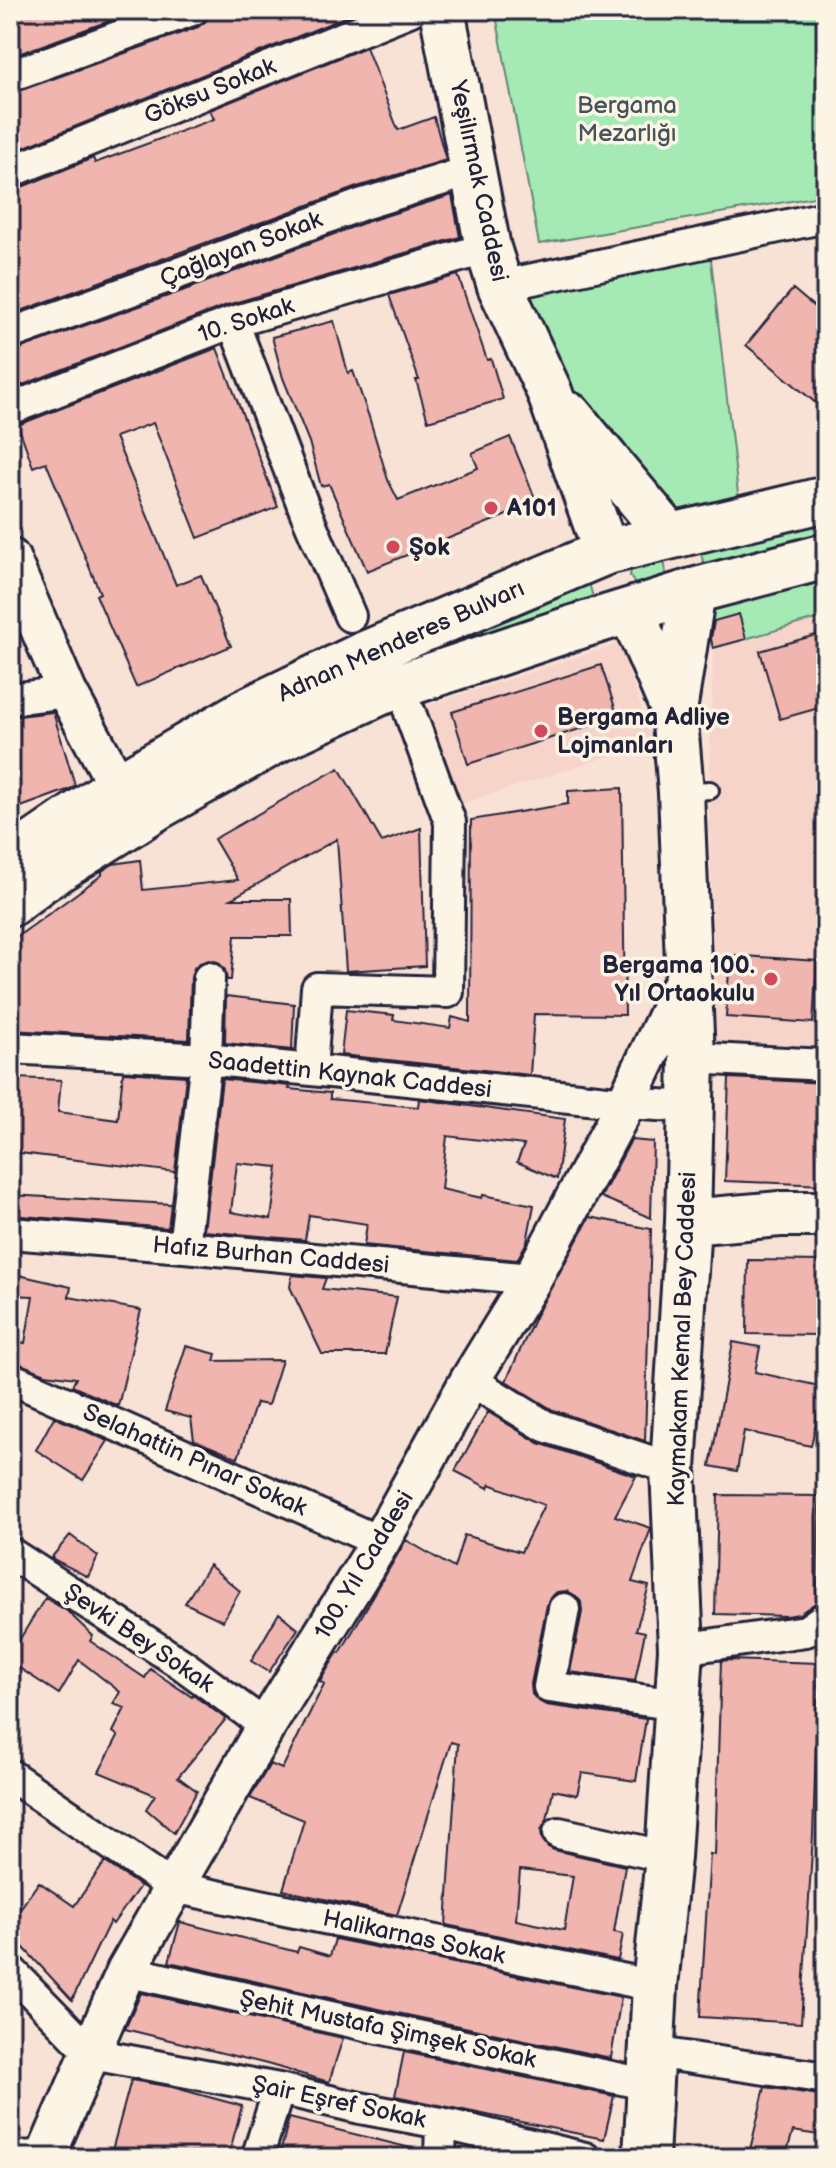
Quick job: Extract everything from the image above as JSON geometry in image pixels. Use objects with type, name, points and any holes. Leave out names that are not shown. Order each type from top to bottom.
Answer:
[{"type":"main road","name":"Yeşilırmak Caddesi","points":[[442,10],[494,267],[549,391],[606,552]]},
{"type":"main road","name":"Yeşilırmak Caddesi","points":[[549,391],[670,536]]},
{"type":"main road","name":"Adnan Menderes Bulvarı","points":[[10,860],[118,786],[244,712],[347,663],[606,552],[826,499]]},
{"type":"main road","points":[[670,536],[693,591]]},
{"type":"main road","name":"Kaymakam Kemal Bey Caddesi","points":[[606,552],[674,711],[695,791],[694,917],[687,974],[692,1058],[688,1222],[673,1469],[681,1649],[668,1857],[655,1986],[646,2158]]},
{"type":"main road","name":"Adnan Menderes Bulvarı","points":[[10,904],[43,879],[156,808],[281,738],[399,685],[693,591],[826,556]]},
{"type":"main road","name":"Kaymakam Kemal Bey Caddesi","points":[[674,711],[693,591]]},
{"type":"main road","points":[[688,1222],[780,1214],[826,1214]]},
{"type":"street","points":[[10,76],[192,10]]},
{"type":"street","name":"Göksu Sokak","points":[[10,172],[411,10]]},
{"type":"street","name":"Çağlayan Sokak","points":[[10,334],[363,204],[474,170]]},
{"type":"street","name":"10. Sokak","points":[[10,409],[233,322],[494,267],[826,217]]},
{"type":"street","points":[[233,322],[306,513],[350,616]]},
{"type":"street","points":[[10,558],[67,692],[118,786]]},
{"type":"street","points":[[10,699],[67,692]]},
{"type":"street","points":[[311,1070],[317,988],[448,992],[450,822],[410,713]]},
{"type":"street","name":"100. Yıl Caddesi","points":[[34,2157],[92,2054],[126,1971],[173,1887],[266,1726],[380,1542],[470,1380],[532,1279],[626,1103],[687,974]]},
{"type":"street","points":[[184,1247],[206,1059],[209,978]]},
{"type":"street","name":"Saadettin Kaynak Caddesi","points":[[10,1048],[206,1059],[690,1107]]},
{"type":"street","points":[[692,1058],[826,1065]]},
{"type":"street","name":"Hafız Burhan Caddesi","points":[[10,1233],[532,1279]]},
{"type":"street","name":"Selahattin Pınar Sokak","points":[[10,1378],[380,1542]]},
{"type":"street","points":[[470,1380],[545,1426],[673,1469]]},
{"type":"street","name":"Şevki Bey Sokak","points":[[10,1553],[183,1665],[266,1726]]},
{"type":"street","points":[[564,1609],[549,1687],[678,1705]]},
{"type":"street","points":[[681,1649],[806,1631],[826,1617]]},
{"type":"street","points":[[10,1775],[173,1887]]},
{"type":"street","points":[[559,1833],[668,1857]]},
{"type":"street","name":"Halikarnas Sokak","points":[[173,1887],[655,1986]]},
{"type":"street","points":[[10,1970],[92,2054]]},
{"type":"street","name":"Şehit Mustafa Şimşek Sokak","points":[[126,1971],[379,2028],[651,2068],[826,2078]]},
{"type":"street","name":"Şair Eşref Sokak","points":[[92,2054],[441,2123],[585,2158]]},
{"type":"street","points":[[257,2158],[279,2089]]},
{"type":"street","points":[[440,2158],[441,2123]]},
{"type":"shaded area","points":[[826,616],[826,1050],[717,1043],[709,808],[713,648]]},
{"type":"shaded area","name":"Bergama Adliye Lojmanları","points":[[620,643],[652,742],[458,805],[426,706]]},
{"type":"green space","name":"Bergama Mezarlığı","points":[[495,10],[826,10],[826,195],[539,244]]},
{"type":"green space","points":[[709,242],[741,520],[670,536],[500,286]]},
{"type":"green space","points":[[826,517],[826,542],[707,576],[700,550]]},
{"type":"green space","points":[[826,556],[826,616],[713,648],[693,591]]},
{"type":"green space","points":[[659,558],[665,565],[666,577],[636,586],[630,576],[632,562]]},
{"type":"green space","points":[[587,576],[595,604],[364,682],[357,669]]},
{"type":"building","points":[[10,10],[139,10],[10,57]]},
{"type":"building","points":[[210,10],[352,10],[353,14],[10,153],[10,94],[198,27],[206,21]]},
{"type":"building","points":[[366,47],[398,130],[434,117],[446,160],[357,187],[10,315],[10,190],[93,158],[95,163],[214,119],[210,110]]},
{"type":"building","points":[[452,195],[460,237],[227,305],[10,390],[10,352],[369,221]]},
{"type":"building","points":[[458,275],[503,399],[428,421],[416,380],[419,380],[389,295]]},
{"type":"building","points":[[793,289],[826,317],[826,394],[817,404],[746,345]]},
{"type":"building","points":[[334,321],[348,373],[353,371],[388,480],[398,500],[478,468],[472,453],[510,437],[537,503],[367,571],[329,484],[321,486],[272,337]]},
{"type":"building","points":[[217,348],[278,507],[198,538],[153,423],[115,437],[176,585],[201,575],[231,646],[136,687],[96,595],[100,593],[46,462],[33,467],[18,425]]},
{"type":"building","points":[[739,614],[746,639],[713,648],[714,621]]},
{"type":"building","points":[[826,632],[826,706],[780,719],[760,651]]},
{"type":"building","name":"Bergama Adliye Lojmanları","points":[[601,665],[618,717],[468,764],[452,712]]},
{"type":"building","points":[[53,712],[75,785],[10,811],[10,717]]},
{"type":"building","points":[[339,768],[382,842],[421,828],[425,966],[346,971],[337,839],[231,899],[291,899],[292,936],[235,936],[231,980],[227,980],[225,970],[218,962],[209,960],[194,968],[189,1040],[10,1030],[10,942],[113,864],[140,860],[143,890],[238,880],[214,839]]},
{"type":"building","points":[[622,788],[625,1015],[534,1014],[530,1075],[341,1055],[346,1010],[394,1015],[393,1020],[450,1028],[452,1017],[470,1022],[471,820],[568,804],[568,791]]},
{"type":"building","points":[[730,955],[817,961],[813,1023],[726,1017]]},
{"type":"building","points":[[226,996],[294,1004],[292,1050],[225,1043]]},
{"type":"building","points":[[123,1072],[186,1076],[175,1172],[12,1152],[17,1078],[61,1080],[58,1112],[118,1120]]},
{"type":"building","points":[[729,1078],[826,1083],[826,1185],[725,1181]]},
{"type":"building","points":[[222,1079],[330,1093],[330,1099],[418,1107],[419,1099],[565,1119],[557,1179],[517,1162],[524,1145],[447,1136],[441,1189],[534,1205],[527,1242],[517,1260],[364,1245],[367,1224],[309,1215],[305,1240],[204,1231]],"holes":[[[237,1163],[278,1167],[271,1219],[231,1212]]]},
{"type":"building","points":[[631,1140],[653,1142],[651,1218],[601,1197]]},
{"type":"building","points":[[10,1195],[171,1204],[168,1228],[10,1215]]},
{"type":"building","points":[[590,1217],[651,1229],[645,1441],[553,1410],[506,1381],[536,1315]]},
{"type":"building","points":[[748,1260],[821,1261],[819,1335],[747,1334]]},
{"type":"building","points":[[10,1273],[71,1287],[69,1297],[141,1310],[118,1406],[72,1386],[76,1378],[46,1374],[10,1360],[10,1340],[25,1343],[33,1296],[10,1295]]},
{"type":"building","points":[[292,1275],[326,1278],[322,1289],[397,1297],[385,1354],[322,1354],[290,1287]]},
{"type":"building","points":[[733,1342],[760,1347],[755,1372],[824,1387],[811,1446],[744,1431],[737,1471],[710,1466]]},
{"type":"building","points":[[186,1346],[216,1354],[214,1361],[282,1360],[268,1405],[256,1403],[238,1458],[194,1440],[191,1418],[165,1411]]},
{"type":"building","points":[[488,1412],[539,1443],[636,1476],[615,1516],[651,1528],[632,1582],[649,1586],[636,1630],[645,1632],[635,1681],[570,1672],[582,1612],[581,1602],[567,1591],[557,1592],[547,1605],[531,1684],[532,1694],[546,1705],[646,1719],[636,1781],[582,1773],[577,1795],[553,1790],[547,1820],[541,1830],[542,1839],[554,1850],[625,1866],[614,1932],[623,1934],[618,1960],[446,1925],[458,1744],[451,1742],[397,1915],[283,1890],[304,1820],[250,1798],[270,1764],[282,1769],[324,1684],[320,1681],[340,1653],[406,1540],[454,1568],[464,1535],[521,1552],[544,1505],[490,1484],[488,1488],[455,1471]],"holes":[[[520,1870],[573,1876],[564,1930],[516,1920]]]},
{"type":"building","points":[[54,1417],[108,1441],[83,1480],[36,1450]]},
{"type":"building","points":[[718,1495],[819,1496],[817,1602],[799,1614],[787,1616],[715,1614]]},
{"type":"building","points":[[70,1535],[98,1556],[88,1577],[51,1558]]},
{"type":"building","points":[[209,1565],[240,1591],[223,1621],[185,1603]]},
{"type":"building","points":[[45,1598],[67,1611],[93,1636],[90,1641],[145,1678],[150,1669],[226,1719],[178,1777],[197,1791],[174,1833],[146,1809],[155,1795],[99,1772],[118,1736],[113,1732],[125,1708],[113,1704],[120,1692],[79,1660],[59,1694],[10,1662],[10,1655]]},
{"type":"building","points":[[279,1613],[298,1629],[269,1672],[251,1661]]},
{"type":"building","points":[[721,1661],[819,1663],[813,1835],[801,2023],[700,2017],[710,1854],[715,1855]]},
{"type":"building","points":[[105,1862],[140,1886],[113,1924],[110,1921],[72,2000],[10,1933],[10,1923],[39,1882],[74,1906]]},
{"type":"building","points":[[180,1922],[297,1952],[299,1947],[330,1956],[335,1939],[621,1997],[611,2058],[169,1962]]},
{"type":"building","points":[[141,1993],[343,2038],[329,2082],[125,2029]]},
{"type":"building","points":[[404,2052],[614,2096],[604,2139],[395,2096]]},
{"type":"building","points":[[131,2080],[172,2087],[242,2106],[228,2158],[192,2153],[191,2158],[110,2158]]},
{"type":"building","points":[[765,2087],[826,2096],[826,2136],[793,2131],[785,2158],[748,2158]]},
{"type":"building","points":[[289,2118],[419,2150],[418,2158],[279,2158]]},
{"type":"place","name":"A101","points":[[491,508]]},
{"type":"place","name":"Şok","points":[[393,547]]},
{"type":"place","name":"Bergama Adliye Lojmanları","points":[[541,731]]},
{"type":"place","name":"Bergama 100. Yıl Ortaokulu","points":[[771,979]]}]
